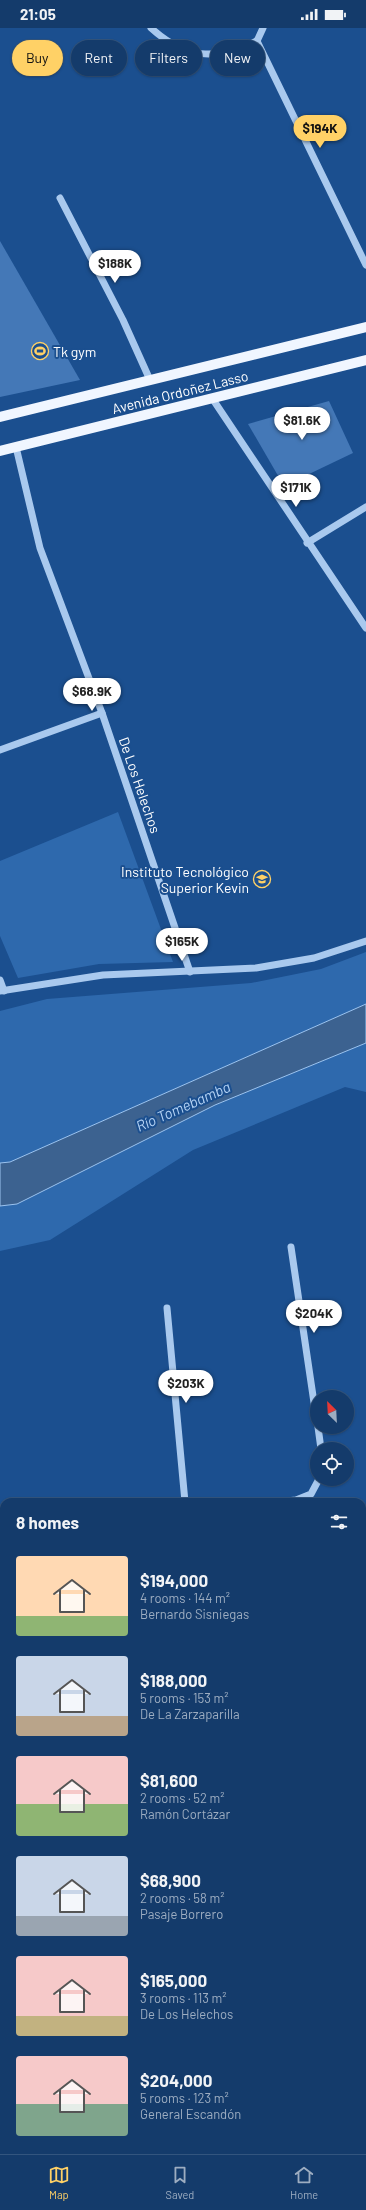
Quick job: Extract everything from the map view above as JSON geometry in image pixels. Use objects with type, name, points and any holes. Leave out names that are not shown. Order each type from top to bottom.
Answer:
[{"type":"main road","name":"Avenida Ordoñez Lasso","points":[[0,416],[366,327]]},
{"type":"main road","name":"Avenida Ordoñez Lasso","points":[[0,451],[366,360]]},
{"type":"street","points":[[151,28],[165,41],[192,52],[210,54]]},
{"type":"street","points":[[257,40],[263,28]]},
{"type":"street","points":[[265,57],[366,265]]},
{"type":"street","points":[[60,198],[132,340],[150,380]]},
{"type":"street","points":[[212,398],[366,628]]},
{"type":"street","name":"De Los Helechos","points":[[16,447],[40,548],[102,713],[190,972]]},
{"type":"street","points":[[307,542],[366,507]]},
{"type":"street","points":[[0,750],[102,713]]},
{"type":"street","points":[[0,980],[2,991],[103,975],[256,968],[306,959],[366,941]]},
{"type":"street","points":[[291,1247],[312,1390]]},
{"type":"street","points":[[167,1308],[185,1498]]},
{"type":"street","points":[[301,1498],[311,1494],[315,1486]]},
{"type":"shaded area","points":[[118,812],[173,962],[99,964],[18,978],[0,936],[0,861]]},
{"type":"shaded area","points":[[366,952],[366,1004],[10,1162],[0,1163],[0,1011],[47,999],[251,983],[321,969]]},
{"type":"shaded area","points":[[366,1043],[366,1092],[345,1087],[193,1150],[50,1240],[0,1251],[0,1206],[17,1204],[215,1105]]},
{"type":"water","name":"Río Tomebamba","points":[[366,1004],[366,1043],[215,1105],[17,1204],[0,1206],[0,1163],[10,1162]]},
{"type":"building","points":[[0,241],[80,380],[0,397]]},
{"type":"building","points":[[329,401],[353,453],[284,486],[248,424]]},
{"type":"place","name":"Tk gym","points":[[40,351]]},
{"type":"place","name":"Instituto Tecnológico Superior Kevin","points":[[262,879]]}]
